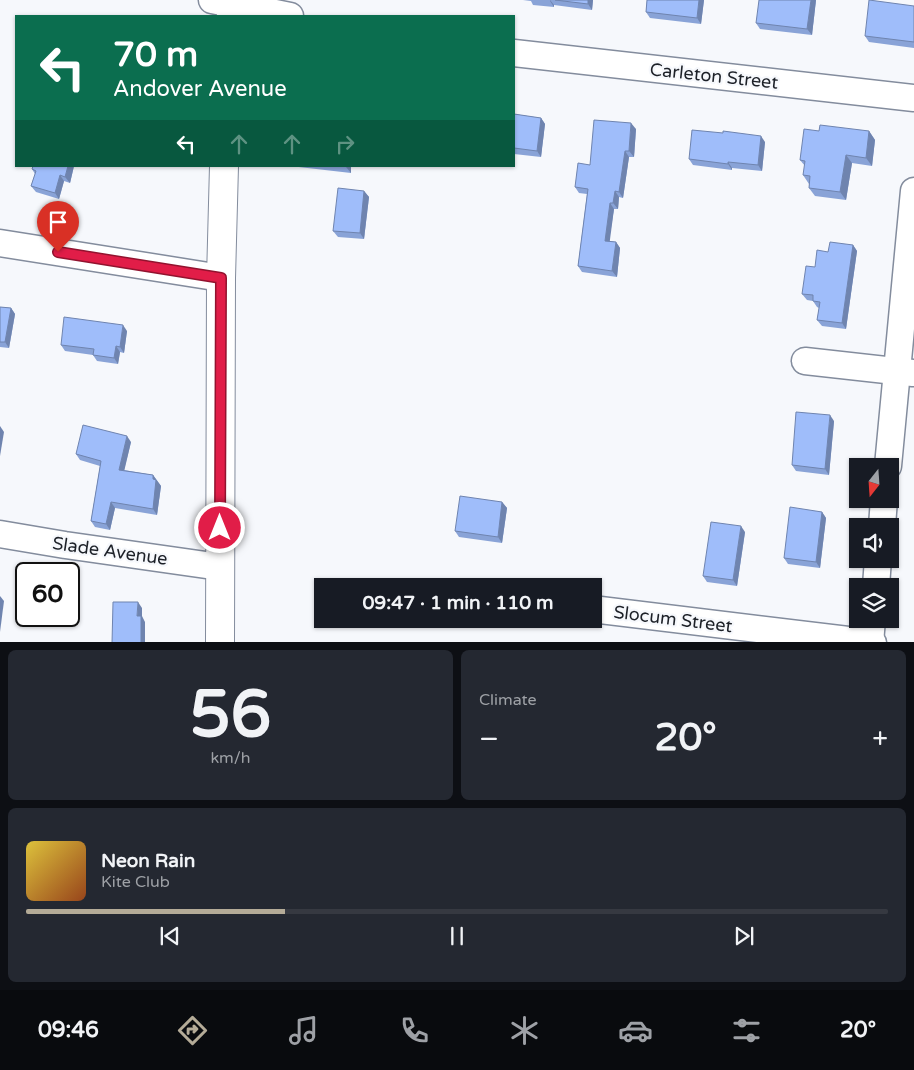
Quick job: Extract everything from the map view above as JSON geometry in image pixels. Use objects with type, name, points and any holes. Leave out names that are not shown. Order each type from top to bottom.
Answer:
[{"type":"main road","points":[[220,642],[221,278],[224,167]]},
{"type":"street","points":[[227,5],[284,15]]},
{"type":"street","name":"Carleton Street","points":[[515,53],[914,98]]},
{"type":"street","points":[[890,458],[906,372],[914,191]]},
{"type":"street","points":[[0,243],[221,278]]},
{"type":"street","points":[[805,361],[906,372]]},
{"type":"street","name":"Slade Avenue","points":[[0,534],[220,568]]},
{"type":"street","name":"Slocum Street","points":[[602,610],[871,642]]},
{"type":"street","points":[[871,642],[872,628]]},
{"type":"building","points":[[555,0],[588,0],[588,4]]},
{"type":"building","points":[[647,0],[699,0],[697,18],[646,12]]},
{"type":"building","points":[[759,0],[811,0],[807,29],[756,23]]},
{"type":"building","points":[[869,0],[914,6],[914,42],[865,36]]},
{"type":"building","points":[[515,114],[541,118],[537,151],[515,148]]},
{"type":"building","points":[[594,120],[631,123],[629,151],[625,151],[619,192],[615,191],[613,203],[610,203],[605,241],[616,242],[612,271],[578,266],[588,189],[575,187],[578,163],[590,165]]},
{"type":"building","points":[[820,125],[869,131],[866,158],[846,155],[840,192],[809,188],[810,176],[803,175],[805,161],[800,160],[804,129],[819,131]]},
{"type":"building","points":[[692,130],[723,133],[723,131],[761,136],[758,165],[728,162],[728,164],[689,159]]},
{"type":"building","points":[[33,167],[68,167],[65,177],[60,175],[55,193],[31,186],[36,171],[32,169]]},
{"type":"building","points":[[338,188],[364,191],[360,233],[333,231]]},
{"type":"building","points":[[830,242],[853,245],[842,323],[817,320],[820,302],[813,301],[813,295],[802,294],[806,266],[815,267],[817,250],[828,252]]},
{"type":"building","points":[[0,307],[11,308],[5,342],[0,342]]},
{"type":"building","points":[[64,317],[123,325],[120,347],[116,346],[114,358],[93,355],[94,349],[61,345]]},
{"type":"building","points":[[796,412],[830,415],[825,469],[792,465]]},
{"type":"building","points":[[83,425],[127,436],[119,470],[153,475],[153,479],[156,480],[153,509],[111,502],[106,524],[91,521],[101,461],[76,454]]},
{"type":"building","points":[[460,496],[502,502],[498,537],[455,531]]},
{"type":"building","points":[[790,507],[822,512],[816,562],[784,558]]},
{"type":"building","points":[[711,522],[741,526],[733,580],[703,576]]},
{"type":"building","points":[[113,602],[138,602],[137,616],[141,616],[141,642],[112,642]]},
{"type":"route","points":[[58,252],[221,278],[220,528]]}]
